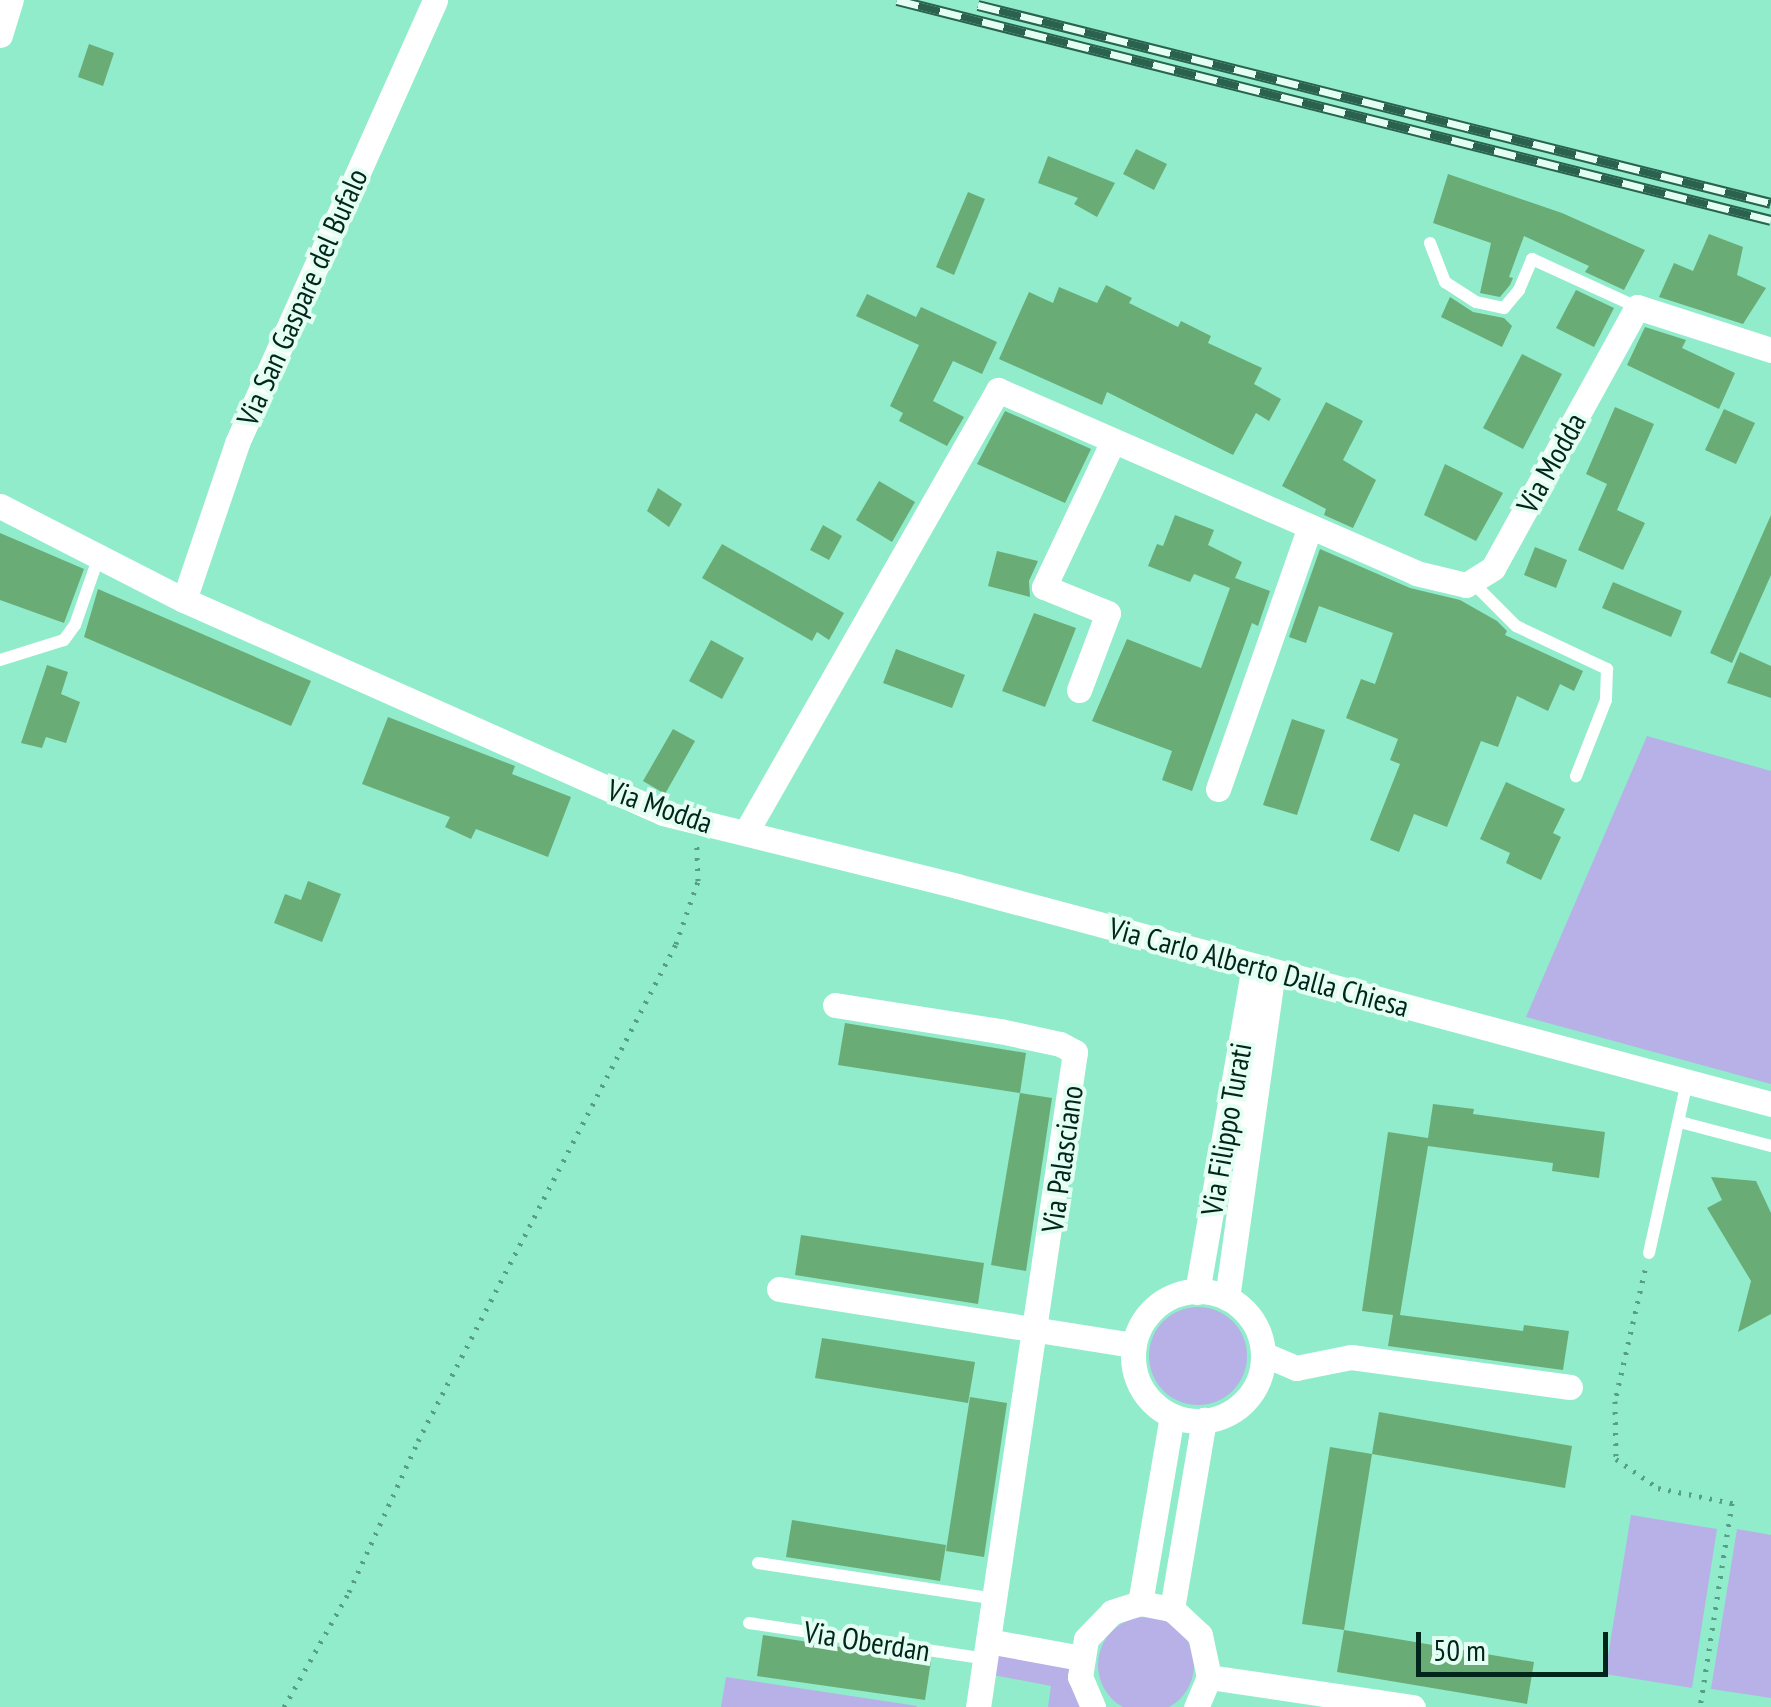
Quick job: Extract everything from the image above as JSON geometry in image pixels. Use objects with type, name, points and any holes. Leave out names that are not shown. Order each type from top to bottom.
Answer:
[{"type":"street","points":[[0,34],[11,0]]},
{"type":"street","name":"Via San Gaspare del Bufalo","points":[[184,600],[237,443],[435,0]]},
{"type":"street","points":[[1637,307],[1771,350]]},
{"type":"street","name":"Via Modda","points":[[0,506],[184,600],[630,800],[694,823],[746,832],[998,390],[1416,573],[1474,584],[1492,568],[1637,307]]},
{"type":"street","points":[[1079,690],[1108,613],[1044,587],[1113,441]]},
{"type":"street","points":[[1218,789],[1310,526]]},
{"type":"street","name":"Via Carlo Alberto Dalla Chiesa","points":[[746,832],[1771,1104]]},
{"type":"street","name":"Via Filippo Turati","points":[[1197,1292],[1264,968]]},
{"type":"street","name":"Via Filippo Turati","points":[[1227,1298],[1264,968]]},
{"type":"street","name":"Via Palasciano","points":[[835,1005],[1000,1031],[1060,1044],[1075,1052],[978,1707]]},
{"type":"street","points":[[780,1289],[1134,1346]]},
{"type":"street","points":[[1197,1292],[1227,1298],[1252,1321],[1262,1354],[1258,1378],[1246,1399],[1228,1414],[1204,1420],[1172,1416],[1141,1388],[1134,1346],[1141,1325],[1154,1308],[1173,1297],[1197,1292]]},
{"type":"street","points":[[1262,1354],[1296,1368],[1351,1356],[1570,1386]]},
{"type":"street","points":[[1140,1604],[1172,1416]]},
{"type":"street","points":[[1172,1610],[1204,1420]]},
{"type":"street","points":[[1093,1707],[1082,1686],[1080,1658],[1097,1624],[1112,1612],[1140,1604],[1172,1610],[1200,1635],[1207,1652],[1209,1677],[1196,1707]]},
{"type":"street","name":"Via Oberdan","points":[[987,1650],[1080,1658]]},
{"type":"street","points":[[1209,1677],[1413,1707]]},
{"type":"lane","points":[[1430,244],[1445,282],[1476,302],[1504,308],[1519,290],[1532,259],[1637,307]]},
{"type":"lane","points":[[0,660],[64,640],[74,624],[98,559]]},
{"type":"lane","points":[[1474,584],[1516,626],[1607,669],[1606,700],[1576,776]]},
{"type":"lane","points":[[1650,1253],[1687,1082]]},
{"type":"lane","points":[[1680,1122],[1771,1146]]},
{"type":"lane","points":[[758,1563],[994,1599]]},
{"type":"lane","name":"Via Oberdan","points":[[749,1623],[987,1650]]},
{"type":"path","points":[[284,1707],[349,1592],[418,1441],[676,944],[698,881],[694,823]]},
{"type":"path","points":[[1650,1253],[1614,1401],[1616,1459],[1658,1488],[1732,1503],[1700,1707]]},
{"type":"shaded area","points":[[1647,736],[1771,771],[1771,1084],[1526,1017]]},
{"type":"shaded area","points":[[1198,1307],[1225,1315],[1239,1329],[1247,1356],[1239,1383],[1225,1397],[1198,1405],[1171,1397],[1157,1383],[1149,1356],[1157,1329],[1171,1315]]},
{"type":"shaded area","points":[[1631,1515],[1717,1529],[1692,1688],[1605,1674]]},
{"type":"shaded area","points":[[1737,1529],[1771,1535],[1771,1698],[1711,1689]]},
{"type":"shaded area","points":[[1146,1617],[1164,1621],[1180,1631],[1190,1647],[1194,1665],[1190,1683],[1180,1699],[1164,1709],[1146,1713],[1128,1709],[1112,1699],[1102,1683],[1098,1665],[1102,1647],[1112,1631],[1128,1621]]},
{"type":"shaded area","points":[[996,1653],[1071,1669],[1085,1707],[1048,1707],[1051,1686],[993,1675]]},
{"type":"shaded area","points":[[726,1677],[917,1706],[721,1707]]},
{"type":"building","points":[[89,44],[114,53],[103,86],[78,77]]},
{"type":"building","points":[[1136,149],[1167,164],[1154,190],[1123,174]]},
{"type":"building","points":[[1048,156],[1115,183],[1097,217],[1074,204],[1078,198],[1038,183]]},
{"type":"building","points":[[1448,174],[1562,213],[1645,250],[1624,290],[1585,272],[1589,266],[1524,236],[1509,277],[1513,278],[1510,285],[1500,297],[1480,293],[1491,243],[1433,223]]},
{"type":"building","points":[[968,192],[985,199],[954,275],[936,267]]},
{"type":"building","points":[[1709,234],[1743,247],[1737,275],[1766,288],[1743,324],[1659,297],[1674,263],[1693,271]]},
{"type":"building","points":[[1106,285],[1132,298],[1129,303],[1178,327],[1181,321],[1211,336],[1208,343],[1262,368],[1254,384],[1281,399],[1269,421],[1256,413],[1233,455],[1107,392],[1102,405],[999,359],[1029,292],[1053,303],[1059,287],[1097,303]]},
{"type":"building","points":[[1576,290],[1614,308],[1594,347],[1556,328]]},
{"type":"building","points":[[867,294],[916,317],[921,307],[997,342],[982,374],[953,361],[933,401],[964,417],[947,446],[899,421],[903,413],[890,406],[919,345],[856,316]]},
{"type":"building","points":[[1450,297],[1473,312],[1504,318],[1512,326],[1502,347],[1441,317]]},
{"type":"building","points":[[1645,327],[1686,340],[1682,348],[1735,373],[1719,409],[1627,365]]},
{"type":"building","points":[[1522,354],[1562,374],[1523,449],[1483,428]]},
{"type":"building","points":[[1326,402],[1363,421],[1343,460],[1376,480],[1353,528],[1324,515],[1326,509],[1282,486]]},
{"type":"building","points":[[1615,407],[1654,424],[1617,510],[1645,523],[1623,570],[1578,550],[1607,484],[1586,474]]},
{"type":"building","points":[[1724,409],[1755,423],[1736,464],[1705,450]]},
{"type":"building","points":[[1005,411],[1091,449],[1065,503],[977,464]]},
{"type":"building","points":[[1445,464],[1503,493],[1476,541],[1424,515]]},
{"type":"building","points":[[879,481],[915,502],[892,542],[856,520]]},
{"type":"building","points":[[658,488],[682,504],[669,527],[647,511]]},
{"type":"building","points":[[1175,515],[1214,530],[1208,545],[1242,562],[1235,578],[1270,591],[1258,626],[1252,623],[1192,791],[1162,780],[1172,751],[1092,721],[1127,639],[1201,668],[1230,588],[1194,574],[1190,582],[1148,566],[1157,544],[1163,546]]},
{"type":"building","points":[[1771,515],[1771,575],[1732,663],[1710,653]]},
{"type":"building","points":[[823,525],[842,536],[829,560],[810,550]]},
{"type":"building","points":[[0,533],[84,569],[64,623],[0,600]]},
{"type":"building","points":[[722,544],[844,613],[829,640],[817,632],[812,641],[702,578]]},
{"type":"building","points":[[1535,547],[1567,560],[1556,588],[1524,575]]},
{"type":"building","points":[[1320,549],[1410,588],[1460,600],[1497,621],[1507,631],[1505,635],[1583,671],[1574,691],[1560,684],[1548,711],[1517,696],[1498,747],[1481,741],[1447,827],[1414,814],[1399,852],[1370,840],[1400,764],[1390,760],[1398,739],[1346,718],[1361,679],[1375,684],[1393,633],[1319,606],[1306,643],[1289,637]]},
{"type":"building","points":[[997,551],[1038,561],[1029,581],[1030,597],[988,586]]},
{"type":"building","points":[[1613,582],[1682,611],[1671,637],[1602,608]]},
{"type":"building","points":[[98,589],[311,681],[291,726],[84,637]]},
{"type":"building","points":[[1034,613],[1076,628],[1045,707],[1002,691]]},
{"type":"building","points":[[711,640],[744,658],[722,699],[689,681]]},
{"type":"building","points":[[896,649],[965,675],[952,708],[883,683]]},
{"type":"building","points":[[1740,652],[1771,666],[1771,698],[1727,683]]},
{"type":"building","points":[[47,665],[68,672],[61,694],[80,702],[66,743],[46,737],[42,748],[21,743]]},
{"type":"building","points":[[388,717],[515,766],[512,774],[571,797],[548,857],[476,829],[471,839],[445,827],[450,817],[362,784]]},
{"type":"building","points":[[1292,719],[1325,730],[1297,815],[1263,805]]},
{"type":"building","points":[[673,729],[695,741],[665,794],[643,781]]},
{"type":"building","points":[[1506,782],[1565,809],[1553,833],[1561,837],[1541,880],[1506,863],[1510,853],[1480,839]]},
{"type":"building","points":[[308,881],[341,894],[322,942],[274,923],[285,894],[301,900]]},
{"type":"building","points":[[845,1023],[1026,1053],[1020,1093],[838,1065]]},
{"type":"building","points":[[1020,1093],[1052,1098],[1026,1271],[991,1265]]},
{"type":"building","points":[[1433,1104],[1474,1109],[1473,1114],[1605,1132],[1599,1178],[1552,1171],[1553,1163],[1428,1146],[1400,1315],[1523,1331],[1524,1325],[1569,1331],[1563,1370],[1388,1346],[1393,1315],[1362,1311],[1388,1132],[1428,1138]]},
{"type":"building","points":[[1711,1177],[1756,1181],[1771,1213],[1771,1314],[1738,1332],[1751,1281],[1707,1208],[1722,1200]]},
{"type":"building","points":[[801,1235],[984,1263],[978,1304],[795,1275]]},
{"type":"building","points":[[822,1338],[975,1362],[968,1403],[815,1378]]},
{"type":"building","points":[[970,1397],[1007,1403],[984,1557],[946,1551]]},
{"type":"building","points":[[1379,1412],[1572,1446],[1565,1488],[1372,1454]]},
{"type":"building","points":[[1330,1447],[1372,1454],[1344,1630],[1302,1624]]},
{"type":"building","points":[[792,1520],[946,1545],[940,1581],[786,1557]]},
{"type":"building","points":[[1344,1630],[1534,1662],[1527,1704],[1337,1672]]},
{"type":"building","points":[[763,1635],[931,1661],[925,1700],[757,1676]]},
{"type":"railway","points":[[897,0],[1771,220]]},
{"type":"railway","points":[[978,5],[1771,203]]}]
